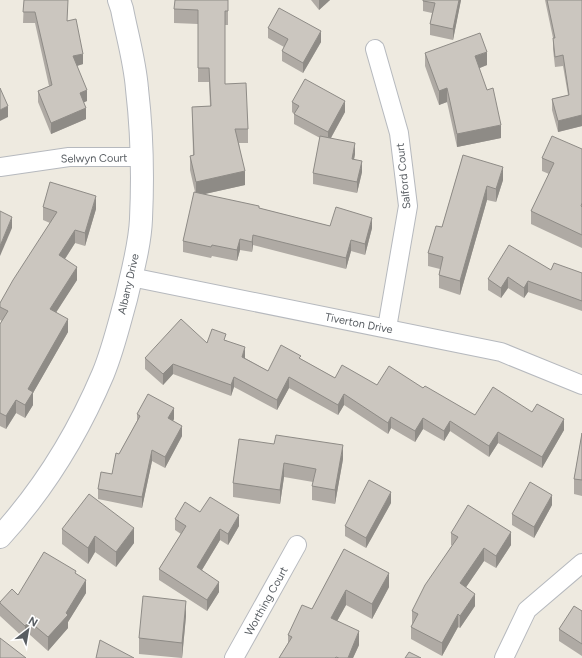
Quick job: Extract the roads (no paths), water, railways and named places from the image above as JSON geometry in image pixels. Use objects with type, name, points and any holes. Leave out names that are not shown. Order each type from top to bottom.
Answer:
[{"type":"street","name":"Albany Drive","points":[[0,537],[14,522],[53,469],[80,423],[103,374],[117,332],[132,277],[141,220],[142,158],[137,88],[122,8],[119,0]]},
{"type":"street","name":"Salford Court","points":[[375,48],[398,133],[408,206],[387,328]]},
{"type":"street","name":"Selwyn Court","points":[[0,167],[69,157],[142,158]]},
{"type":"street","name":"Tiverton Drive","points":[[132,277],[501,352],[582,385]]},
{"type":"street","name":"Worthing Court","points":[[234,658],[297,545]]},
{"type":"street","points":[[504,658],[527,610],[582,564]]}]
